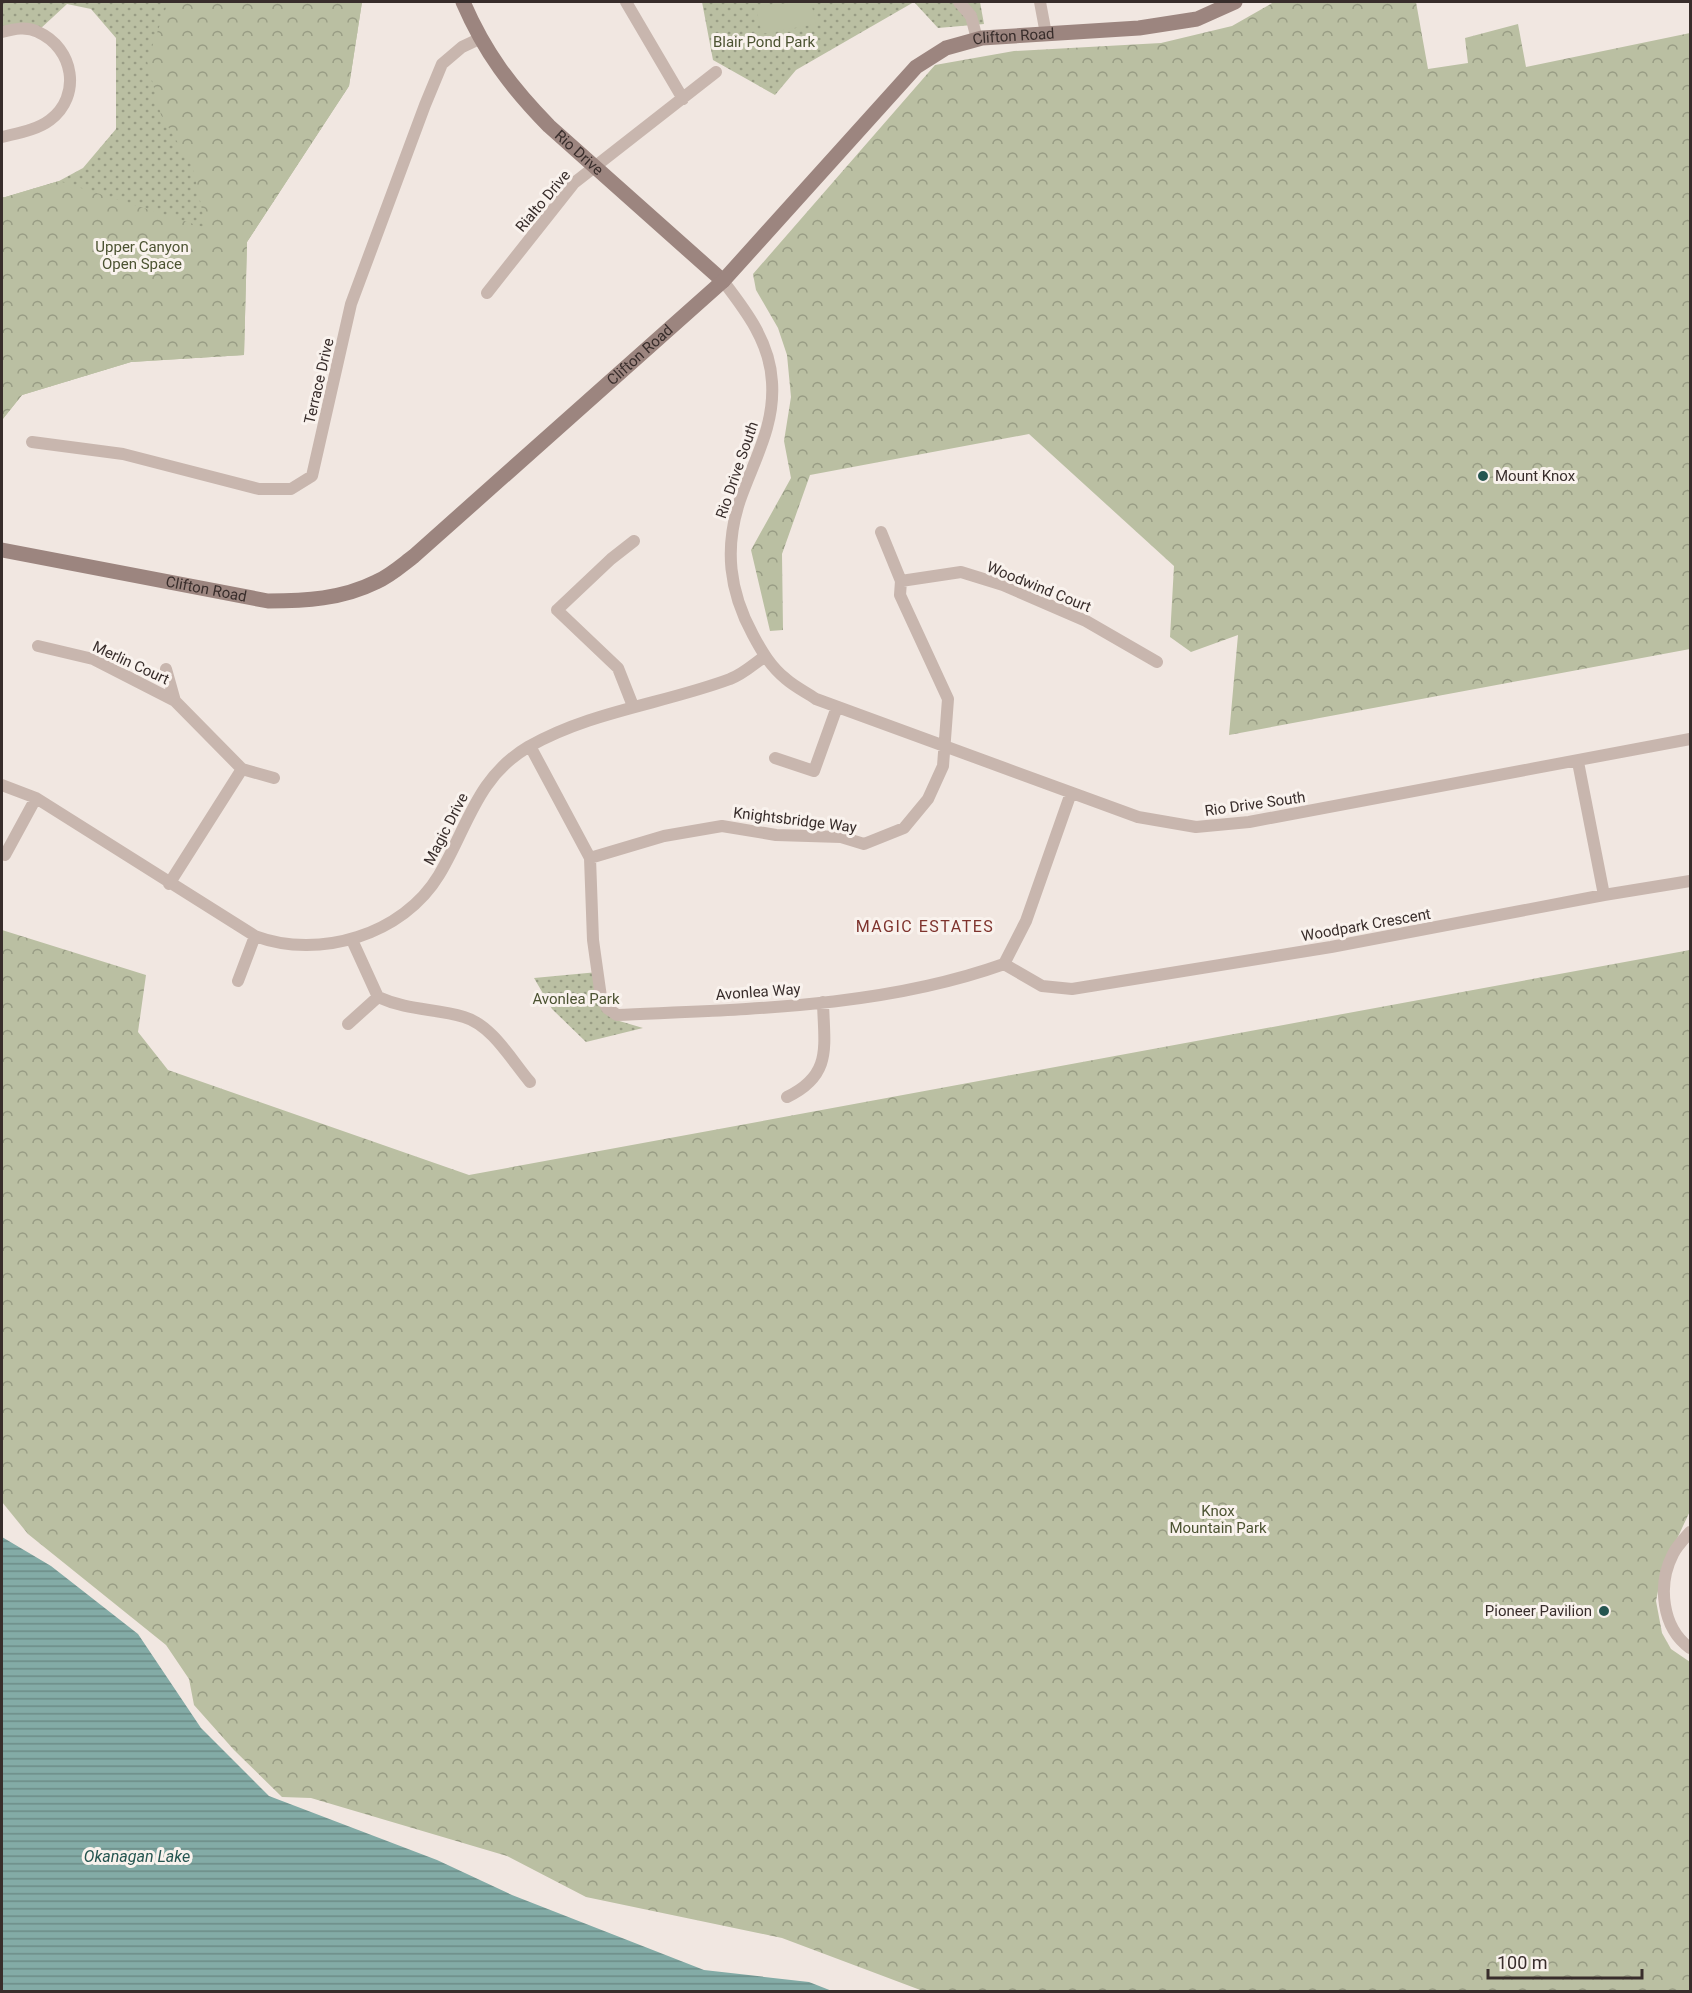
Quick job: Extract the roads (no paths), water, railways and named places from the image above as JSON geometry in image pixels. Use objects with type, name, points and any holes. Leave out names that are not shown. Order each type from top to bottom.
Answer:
[{"type":"street","name":"Rio Drive","points":[[463,2],[479,39],[505,79],[525,102],[723,281]]},
{"type":"street","points":[[626,2],[683,99]]},
{"type":"street","points":[[959,2],[971,15],[977,39]]},
{"type":"street","points":[[1040,2],[1046,34]]},
{"type":"street","name":"Clifton Road","points":[[2,550],[268,601],[303,601],[336,596],[377,582],[414,556],[723,281],[916,67],[946,48],[977,39],[1139,28],[1197,20],[1235,2]]},
{"type":"street","points":[[2,32],[20,28],[38,31],[55,44],[67,59],[71,77],[70,92],[63,108],[49,121],[35,128],[2,137]]},
{"type":"street","name":"Terrace Drive","points":[[32,442],[123,454],[259,489],[291,489],[312,476],[351,304],[425,105],[442,64],[462,46],[479,39]]},
{"type":"street","name":"Rialto Drive","points":[[487,293],[574,183],[716,72]]},
{"type":"street","name":"Rio Drive South","points":[[723,281],[752,319],[765,346],[772,380],[772,410],[766,436],[740,501],[731,534],[729,561],[734,592],[742,615],[764,657],[786,679],[816,699],[1138,817],[1196,827],[1249,822],[1578,762],[1690,739]]},
{"type":"street","name":"Knightsbridge Way","points":[[590,858],[664,836],[722,826],[776,834],[841,837],[864,844],[904,828],[928,798],[943,766],[948,699],[900,595],[901,581],[881,532]]},
{"type":"street","points":[[633,706],[618,668],[557,610],[611,559],[634,541]]},
{"type":"street","name":"Woodwind Court","points":[[901,581],[961,572],[1003,585],[1086,621],[1157,662]]},
{"type":"street","name":"Merlin Court","points":[[38,646],[93,659],[175,701],[242,769],[274,778]]},
{"type":"street","name":"Magic Drive","points":[[2,785],[36,798],[169,884],[255,936],[285,944],[310,946],[352,940],[380,928],[414,905],[438,877],[486,783],[506,760],[569,726],[732,679],[764,657]]},
{"type":"street","name":"Merlin Court","points":[[166,669],[175,701]]},
{"type":"street","points":[[775,758],[814,771],[837,707]]},
{"type":"street","name":"Avonlea Way","points":[[530,746],[590,858],[593,940],[601,996],[607,1008],[617,1015],[823,1002],[963,978],[1004,964]]},
{"type":"street","points":[[1578,762],[1604,895]]},
{"type":"street","points":[[169,884],[242,769]]},
{"type":"street","points":[[1004,964],[1026,921],[1071,793]]},
{"type":"street","points":[[5,855],[36,798]]},
{"type":"street","name":"Woodpark Crescent","points":[[1004,964],[1042,986],[1072,989],[1331,947],[1690,881]]},
{"type":"street","points":[[238,981],[255,936]]},
{"type":"street","points":[[352,940],[378,997],[400,1007],[466,1017],[488,1032],[530,1082]]},
{"type":"street","points":[[348,1024],[378,997]]},
{"type":"street","points":[[787,1098],[800,1091],[819,1074],[824,1048],[823,1002]]},
{"type":"street","points":[[1690,1532],[1672,1556],[1665,1595],[1670,1623],[1680,1640],[1690,1648]]},
{"type":"water","name":"Okanagan Lake","points":[[2,1537],[51,1566],[138,1634],[201,1728],[269,1796],[437,1860],[512,1895],[704,1970],[809,1982],[832,1991],[2,1991]]},
{"type":"place","name":"Mount Knox","points":[[1483,476]]},
{"type":"place","name":"Pioneer Pavilion","points":[[1604,1611]]},
{"type":"district","name":"MAGIC ESTATES","points":[[925,926]]},
{"type":"park label","name":"Blair Pond Park","points":[[764,42]]},
{"type":"park label","name":"Upper Canyon Open Space","points":[[142,256]]},
{"type":"park label","name":"Avonlea Park","points":[[576,999]]},
{"type":"park label","name":"Knox Mountain Park","points":[[1218,1520]]}]
